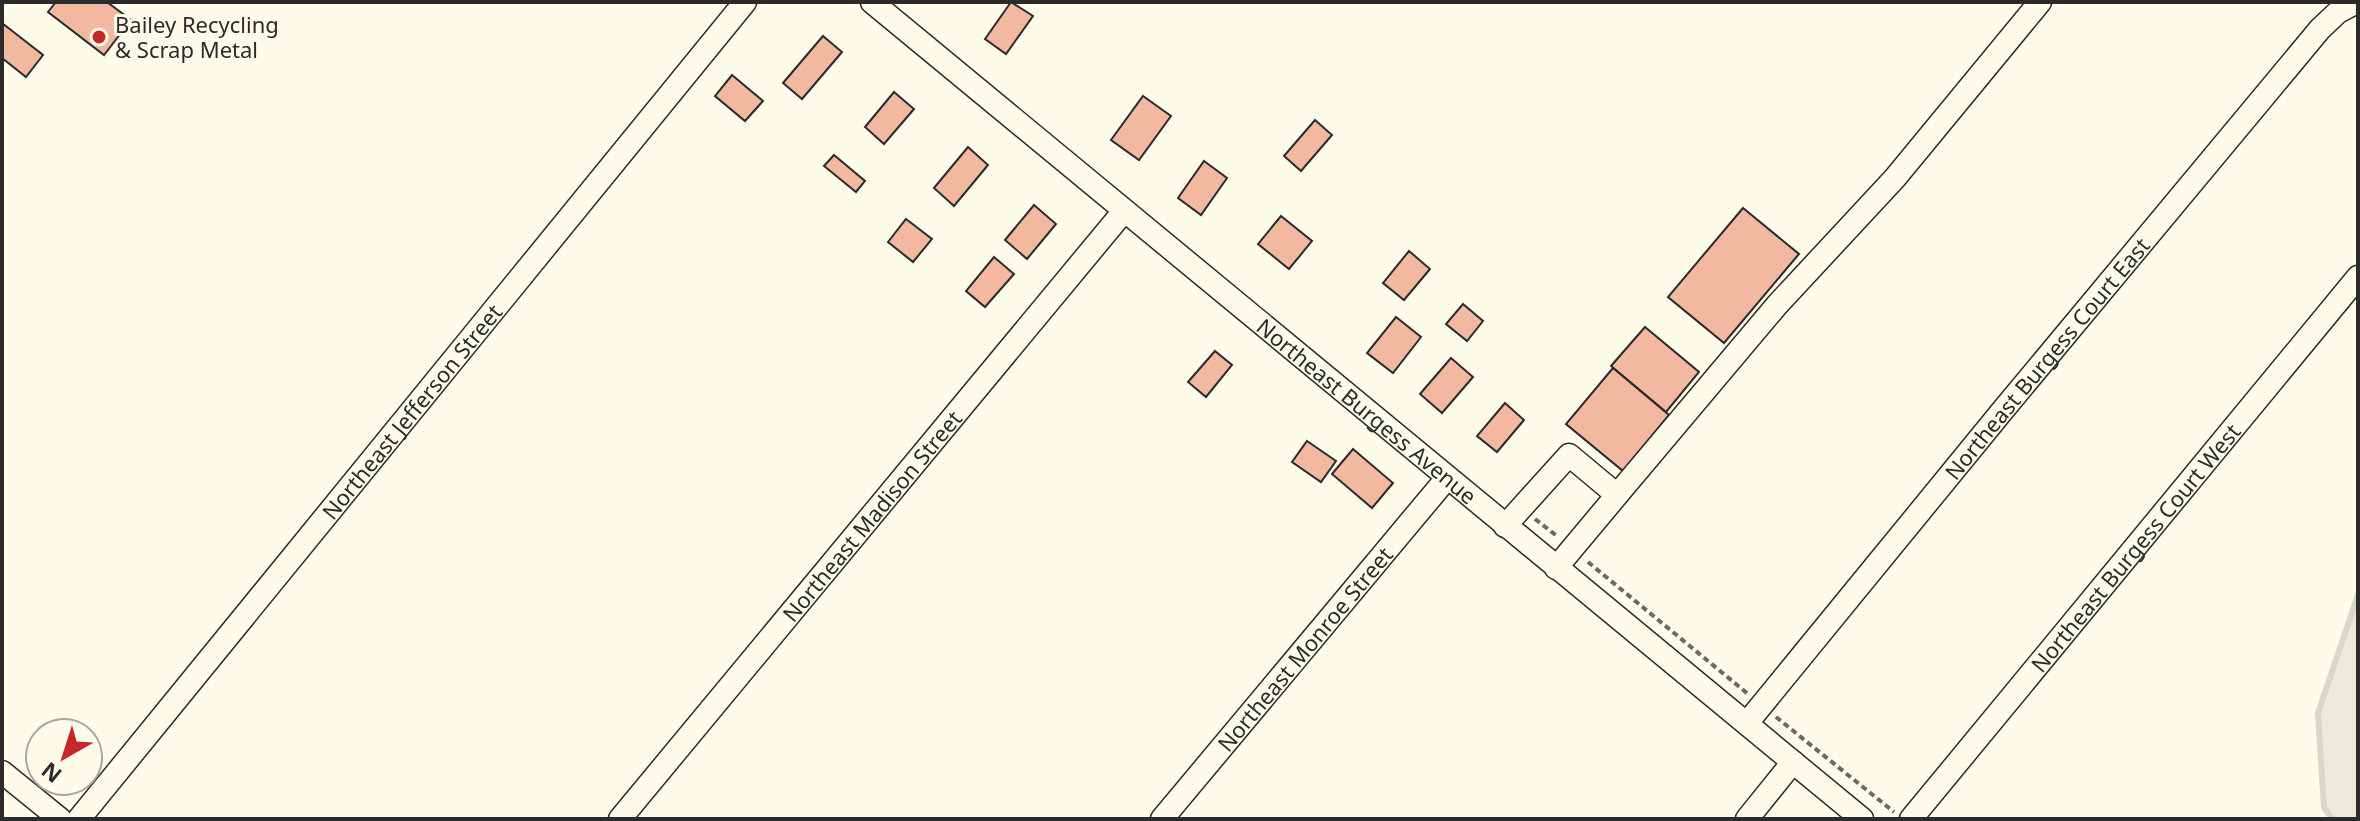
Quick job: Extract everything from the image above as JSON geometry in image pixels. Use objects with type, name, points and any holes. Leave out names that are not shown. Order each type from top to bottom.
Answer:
[{"type":"street","name":"Northeast Jefferson Street","points":[[79,819],[745,2]]},
{"type":"street","name":"Northeast Burgess Avenue","points":[[872,2],[1862,819]]},
{"type":"street","points":[[1556,568],[1777,305],[1895,178],[2040,2]]},
{"type":"street","name":"Northeast Burgess Court East","points":[[1747,723],[2320,29],[2338,12],[2357,2]]},
{"type":"street","name":"Northeast Madison Street","points":[[620,819],[1124,211]]},
{"type":"street","name":"Northeast Burgess Court West","points":[[1911,819],[2358,277]]},
{"type":"street","points":[[1505,526],[1569,455],[1617,495]]},
{"type":"street","name":"Northeast Monroe Street","points":[[1162,819],[1447,478]]},
{"type":"street","points":[[1747,819],[1793,762]]},
{"type":"street","points":[[2,772],[60,819]]},
{"type":"path","points":[[1521,508],[1902,819]]},
{"type":"shaded area","points":[[2358,595],[2358,819],[2334,819],[2324,807],[2318,713]]},
{"type":"building","name":"Bailey Recycling & Scrap Metal","points":[[56,2],[107,2],[131,20],[104,55],[48,12]]},
{"type":"building","points":[[1011,2],[1033,16],[1006,54],[985,39]]},
{"type":"building","points":[[2,23],[43,55],[26,77],[2,58]]},
{"type":"building","points":[[823,36],[842,52],[802,99],[783,83]]},
{"type":"building","points":[[732,75],[763,101],[745,121],[715,96]]},
{"type":"building","points":[[894,92],[914,109],[884,144],[865,127]]},
{"type":"building","points":[[1143,96],[1171,116],[1139,160],[1111,140]]},
{"type":"building","points":[[1315,120],[1332,135],[1301,171],[1284,156]]},
{"type":"building","points":[[968,147],[988,165],[954,206],[934,188]]},
{"type":"building","points":[[834,155],[865,181],[856,192],[824,166]]},
{"type":"building","points":[[1204,161],[1227,178],[1201,215],[1178,198]]},
{"type":"building","points":[[1034,205],[1056,224],[1027,259],[1005,240]]},
{"type":"building","points":[[1743,208],[1799,254],[1724,343],[1668,297]]},
{"type":"building","points":[[1281,216],[1312,241],[1289,269],[1258,244]]},
{"type":"building","points":[[906,219],[932,239],[913,262],[888,242]]},
{"type":"building","points":[[1409,251],[1430,269],[1404,300],[1383,283]]},
{"type":"building","points":[[994,257],[1014,274],[985,307],[966,291]]},
{"type":"building","points":[[1463,304],[1483,321],[1467,341],[1446,324]]},
{"type":"building","points":[[1396,317],[1421,337],[1393,373],[1367,353]]},
{"type":"building","points":[[1645,327],[1699,372],[1666,412],[1611,366]]},
{"type":"building","points":[[1215,351],[1232,365],[1206,397],[1188,382]]},
{"type":"building","points":[[1451,358],[1473,377],[1442,413],[1420,394]]},
{"type":"building","points":[[1613,368],[1669,415],[1623,471],[1566,424]]},
{"type":"building","points":[[1505,403],[1524,420],[1497,452],[1477,436]]},
{"type":"building","points":[[1307,441],[1336,461],[1321,482],[1292,462]]},
{"type":"building","points":[[1353,449],[1393,483],[1372,508],[1332,474]]},
{"type":"waterway","points":[[2332,819],[2324,807],[2318,713],[2358,595]]},
{"type":"place","name":"Bailey Recycling & Scrap Metal","points":[[99,37]]}]
